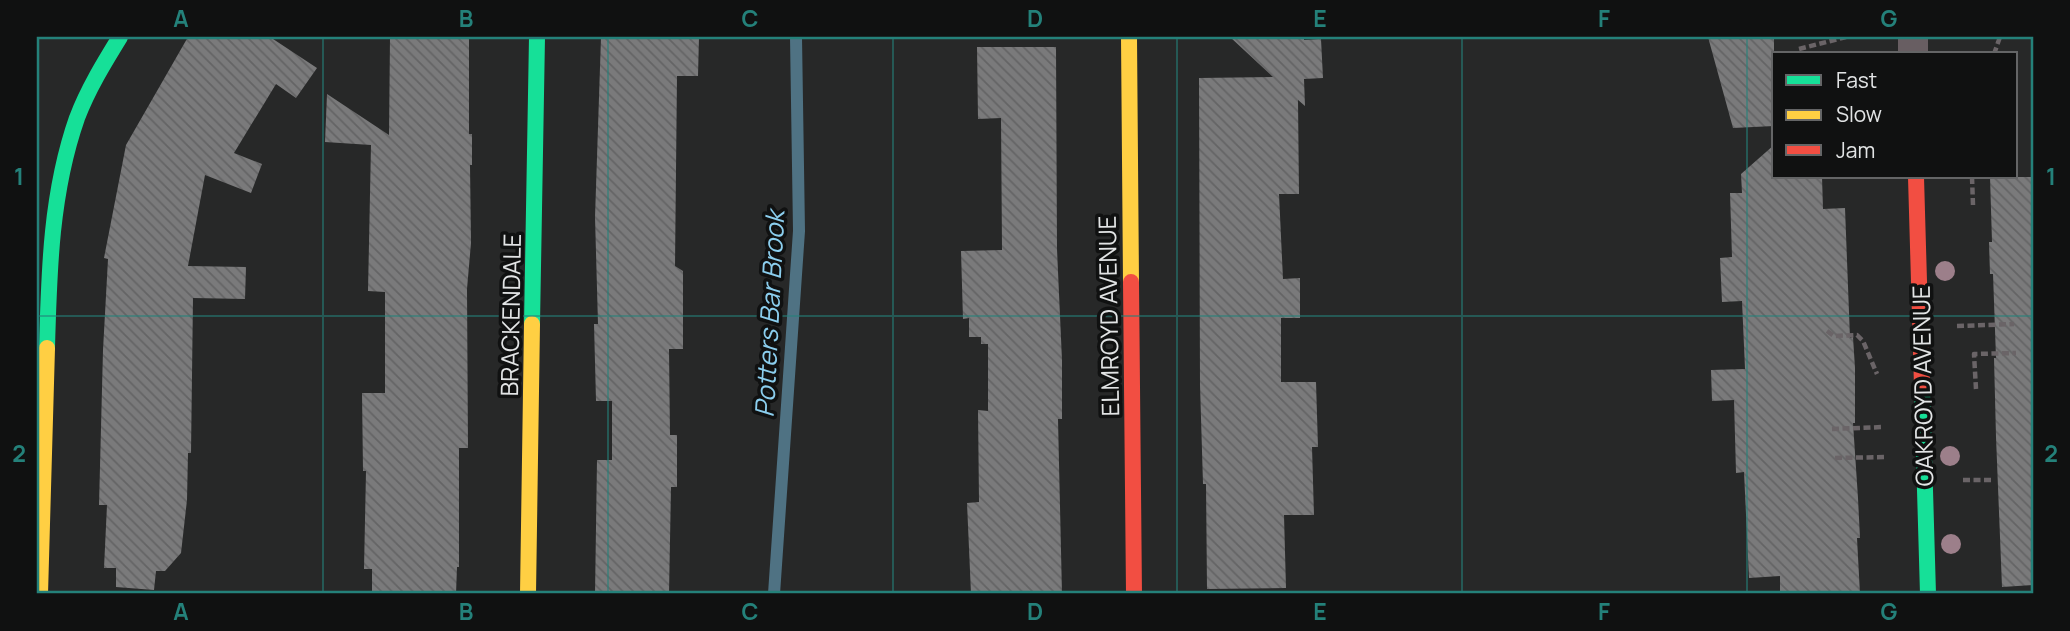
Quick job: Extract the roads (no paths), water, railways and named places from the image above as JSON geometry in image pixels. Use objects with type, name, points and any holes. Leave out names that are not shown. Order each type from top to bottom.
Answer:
[{"type":"street","points":[[40,594],[49,278],[60,172],[73,124],[88,89],[120,37]]},
{"type":"street","name":"BRACKENDALE","points":[[528,594],[537,37]]},
{"type":"street","name":"ELMROYD AVENUE","points":[[1129,37],[1133,594]]},
{"type":"street","name":"OAKROYD AVENUE","points":[[1916,178],[1928,594]]},
{"type":"waterway","name":"Potters Bar Brook","points":[[774,594],[799,231],[796,37]]}]
